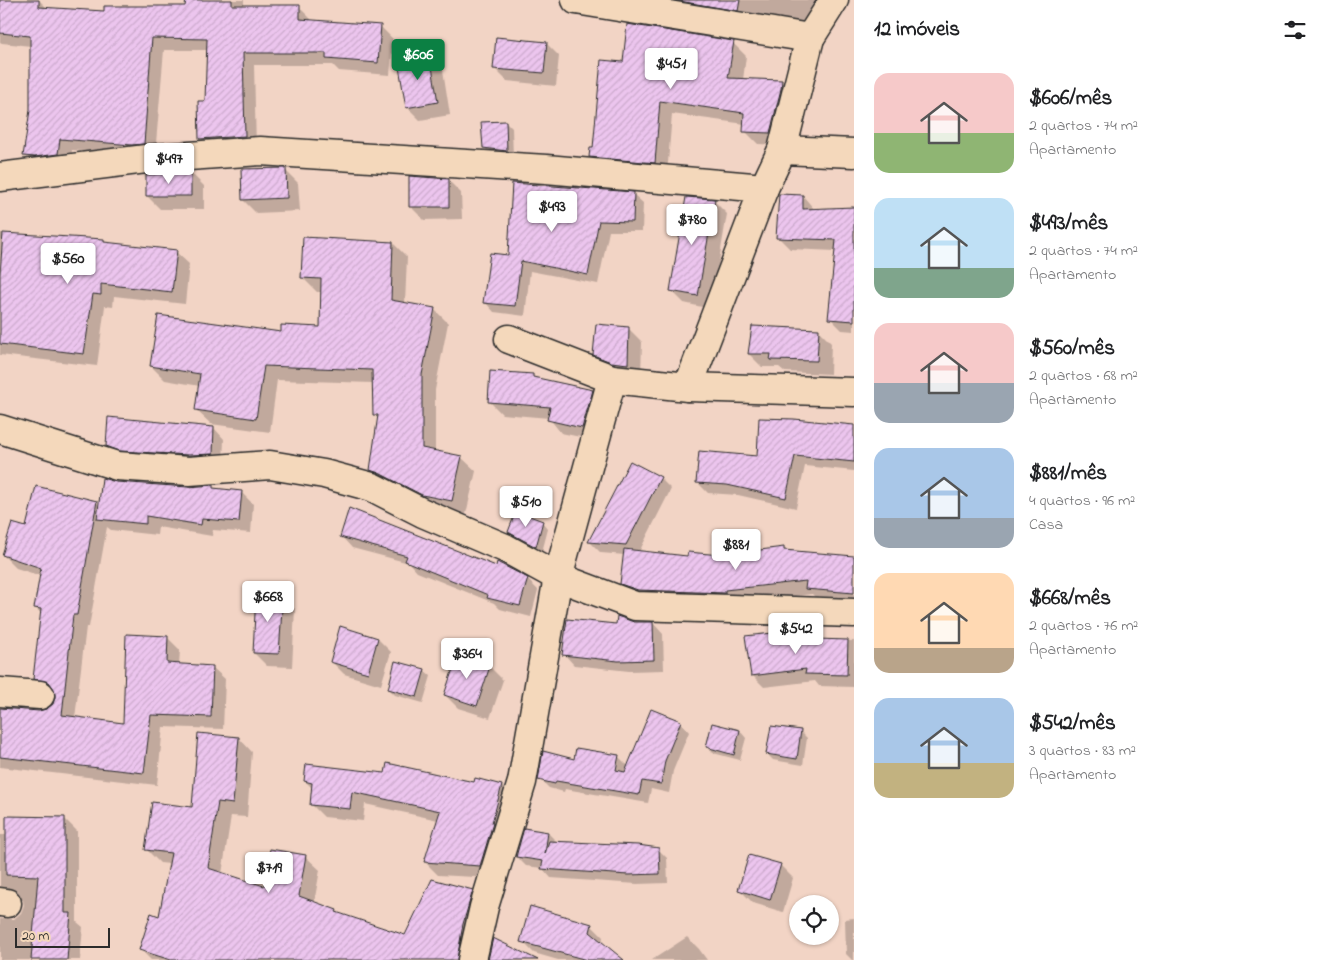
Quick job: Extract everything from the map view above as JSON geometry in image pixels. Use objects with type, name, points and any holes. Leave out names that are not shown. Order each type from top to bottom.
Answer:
[{"type":"street","points":[[576,0],[810,38]]},
{"type":"street","points":[[688,387],[764,188],[782,150],[810,38],[834,0]]},
{"type":"street","points":[[782,150],[854,152]]},
{"type":"street","points":[[0,177],[146,159],[260,151],[546,169],[764,188]]},
{"type":"street","points":[[509,338],[612,379],[688,387],[854,392]]},
{"type":"street","points":[[472,960],[484,907],[522,782],[558,577],[612,379]]},
{"type":"street","points":[[0,429],[117,466],[189,472],[270,465],[324,474],[372,487],[423,513],[505,548],[558,577],[635,606],[854,613]]},
{"type":"street","points":[[0,692],[40,695]]},
{"type":"building","points":[[0,0],[39,0],[39,7],[104,11],[104,6],[185,6],[186,0],[232,0],[232,5],[300,5],[300,19],[381,25],[378,63],[326,59],[326,53],[243,53],[245,136],[199,139],[198,101],[205,101],[207,39],[152,38],[144,144],[132,145],[60,139],[58,154],[35,157],[23,156],[30,110],[30,36],[0,33]]},
{"type":"building","points":[[673,0],[740,0],[738,11]]},
{"type":"building","points":[[627,24],[734,41],[728,78],[782,80],[770,133],[743,132],[744,113],[660,101],[655,163],[589,157],[590,148],[593,148],[601,60],[623,62]]},
{"type":"building","points":[[496,37],[547,42],[544,73],[493,69]]},
{"type":"building","points":[[430,55],[438,102],[406,108],[398,61]]},
{"type":"building","points":[[506,121],[507,151],[483,148],[481,122]]},
{"type":"building","points":[[286,168],[287,198],[242,200],[241,169]]},
{"type":"building","points":[[191,172],[191,196],[146,196],[146,175]]},
{"type":"building","points":[[409,176],[449,179],[449,207],[409,207]]},
{"type":"building","points":[[512,183],[634,192],[633,222],[599,221],[588,275],[521,261],[515,306],[483,303],[490,253],[508,255]]},
{"type":"building","points":[[779,194],[803,195],[803,209],[854,207],[854,321],[828,319],[836,240],[776,238]]},
{"type":"building","points":[[686,197],[715,199],[698,296],[670,291]]},
{"type":"building","points":[[3,233],[104,239],[104,242],[177,250],[172,292],[101,284],[101,295],[93,294],[84,354],[0,344],[0,274]]},
{"type":"building","points":[[303,237],[393,242],[391,300],[435,308],[422,375],[422,448],[462,456],[452,501],[422,495],[370,470],[378,415],[373,415],[372,370],[264,366],[256,419],[195,410],[200,374],[150,366],[158,315],[281,332],[281,325],[320,327],[321,279],[301,278]]},
{"type":"building","points":[[596,324],[629,327],[628,364],[611,362],[593,355]]},
{"type":"building","points":[[752,326],[819,329],[817,361],[770,360],[771,354],[748,354]]},
{"type":"building","points":[[490,371],[533,374],[533,377],[593,390],[582,428],[547,420],[550,407],[488,402]]},
{"type":"building","points":[[108,417],[214,427],[213,454],[189,455],[120,451],[106,446]]},
{"type":"building","points":[[759,418],[794,419],[854,425],[854,462],[795,456],[786,498],[727,485],[696,483],[699,451],[757,456]]},
{"type":"building","points":[[630,461],[661,477],[626,545],[588,542]]},
{"type":"building","points":[[102,478],[116,482],[188,487],[213,485],[213,488],[242,491],[239,522],[202,519],[201,525],[146,516],[146,524],[97,519]]},
{"type":"building","points":[[36,486],[97,501],[77,615],[73,615],[62,715],[123,723],[126,634],[168,636],[167,663],[213,666],[211,717],[151,715],[144,773],[0,757],[0,708],[39,711],[53,704],[55,697],[54,689],[49,682],[33,679],[41,609],[34,608],[41,568],[2,555],[12,523],[26,527]]},
{"type":"building","points":[[349,508],[496,566],[497,562],[528,578],[520,606],[487,598],[488,595],[405,561],[407,556],[340,537]]},
{"type":"building","points":[[516,511],[543,521],[536,547],[508,532]]},
{"type":"building","points":[[784,547],[784,550],[854,556],[854,593],[805,589],[806,581],[725,590],[725,593],[638,590],[620,584],[624,549],[687,556],[688,552],[720,555]]},
{"type":"building","points":[[256,593],[283,594],[279,654],[253,653]]},
{"type":"building","points":[[617,616],[634,622],[653,622],[654,660],[618,661],[562,655],[567,619],[616,624]]},
{"type":"building","points":[[340,626],[378,638],[368,673],[330,662]]},
{"type":"building","points":[[782,632],[783,638],[848,640],[847,675],[805,674],[806,669],[751,676],[745,636]]},
{"type":"building","points":[[458,654],[490,666],[477,706],[444,695]]},
{"type":"building","points":[[395,661],[425,669],[417,697],[388,689]]},
{"type":"building","points":[[651,709],[681,721],[665,761],[661,784],[642,781],[639,795],[556,781],[555,784],[538,780],[543,751],[574,759],[576,748],[619,755],[616,770],[625,772]]},
{"type":"building","points":[[712,723],[740,730],[734,755],[706,747]]},
{"type":"building","points":[[771,726],[801,730],[797,759],[766,754]]},
{"type":"building","points":[[198,733],[239,737],[233,804],[218,802],[208,868],[264,886],[270,849],[306,855],[299,896],[337,910],[336,912],[405,935],[432,879],[473,890],[463,924],[457,960],[171,960],[139,950],[151,913],[159,916],[171,853],[145,850],[152,802],[192,807]]},
{"type":"building","points":[[387,763],[474,782],[475,778],[502,785],[480,866],[424,862],[440,811],[352,792],[350,809],[310,805],[312,783],[304,781],[306,764],[385,773]]},
{"type":"building","points":[[6,816],[65,817],[65,913],[71,913],[67,960],[31,960],[38,876],[6,875]]},
{"type":"building","points":[[524,828],[548,832],[545,854],[549,841],[638,845],[659,848],[660,874],[628,875],[541,869],[543,861],[516,857]]},
{"type":"building","points":[[749,855],[781,864],[770,900],[738,890]]},
{"type":"building","points":[[530,906],[592,924],[590,932],[624,960],[587,960],[520,942]]},
{"type":"building","points":[[493,938],[538,960],[488,960]]}]
